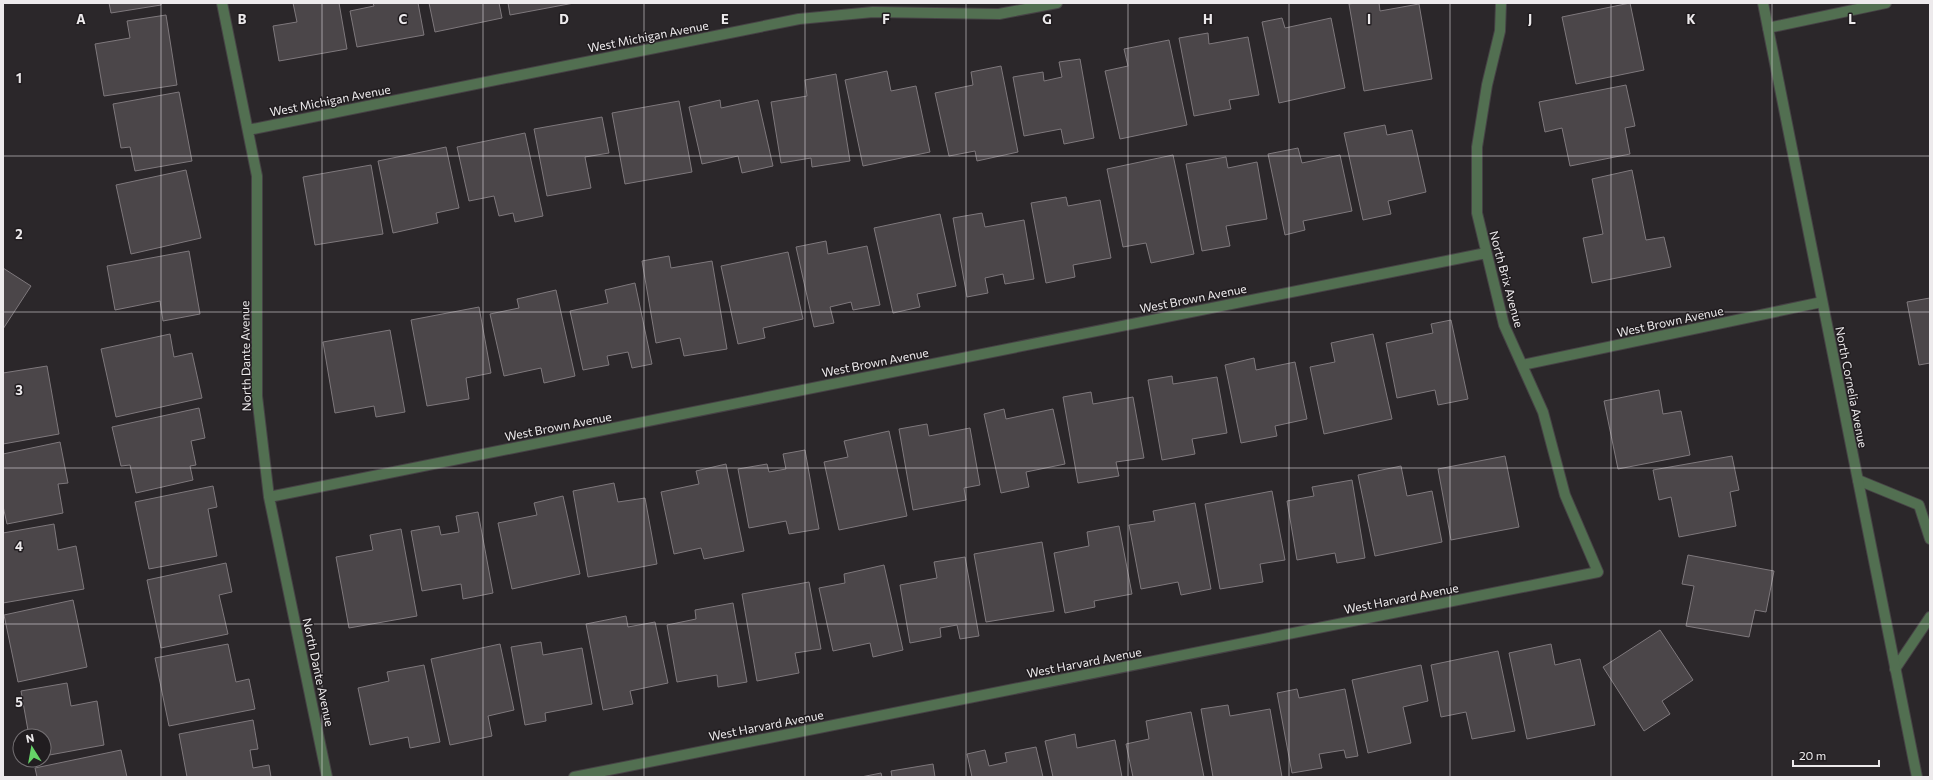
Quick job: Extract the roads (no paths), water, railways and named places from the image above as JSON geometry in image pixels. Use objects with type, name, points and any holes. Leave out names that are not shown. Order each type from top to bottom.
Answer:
[{"type":"street","name":"North Dante Avenue","points":[[222,3],[257,176],[257,396],[270,497],[327,777]]},
{"type":"street","name":"West Michigan Avenue","points":[[248,130],[799,19],[873,12],[999,14],[1057,3]]},
{"type":"street","name":"North Brix Avenue","points":[[1502,3],[1500,31],[1487,85],[1477,147],[1477,212],[1504,325],[1543,412],[1565,495],[1598,572]]},
{"type":"street","name":"North Cornelia Avenue","points":[[1763,3],[1917,777]]},
{"type":"street","points":[[1768,28],[1886,3]]},
{"type":"street","name":"West Brown Avenue","points":[[270,497],[1486,252]]},
{"type":"street","name":"West Brown Avenue","points":[[1522,365],[1822,302]]},
{"type":"street","points":[[1858,480],[1919,505],[1930,539]]},
{"type":"street","name":"West Harvard Avenue","points":[[574,777],[1598,572]]},
{"type":"street","points":[[1895,669],[1930,617]]}]
